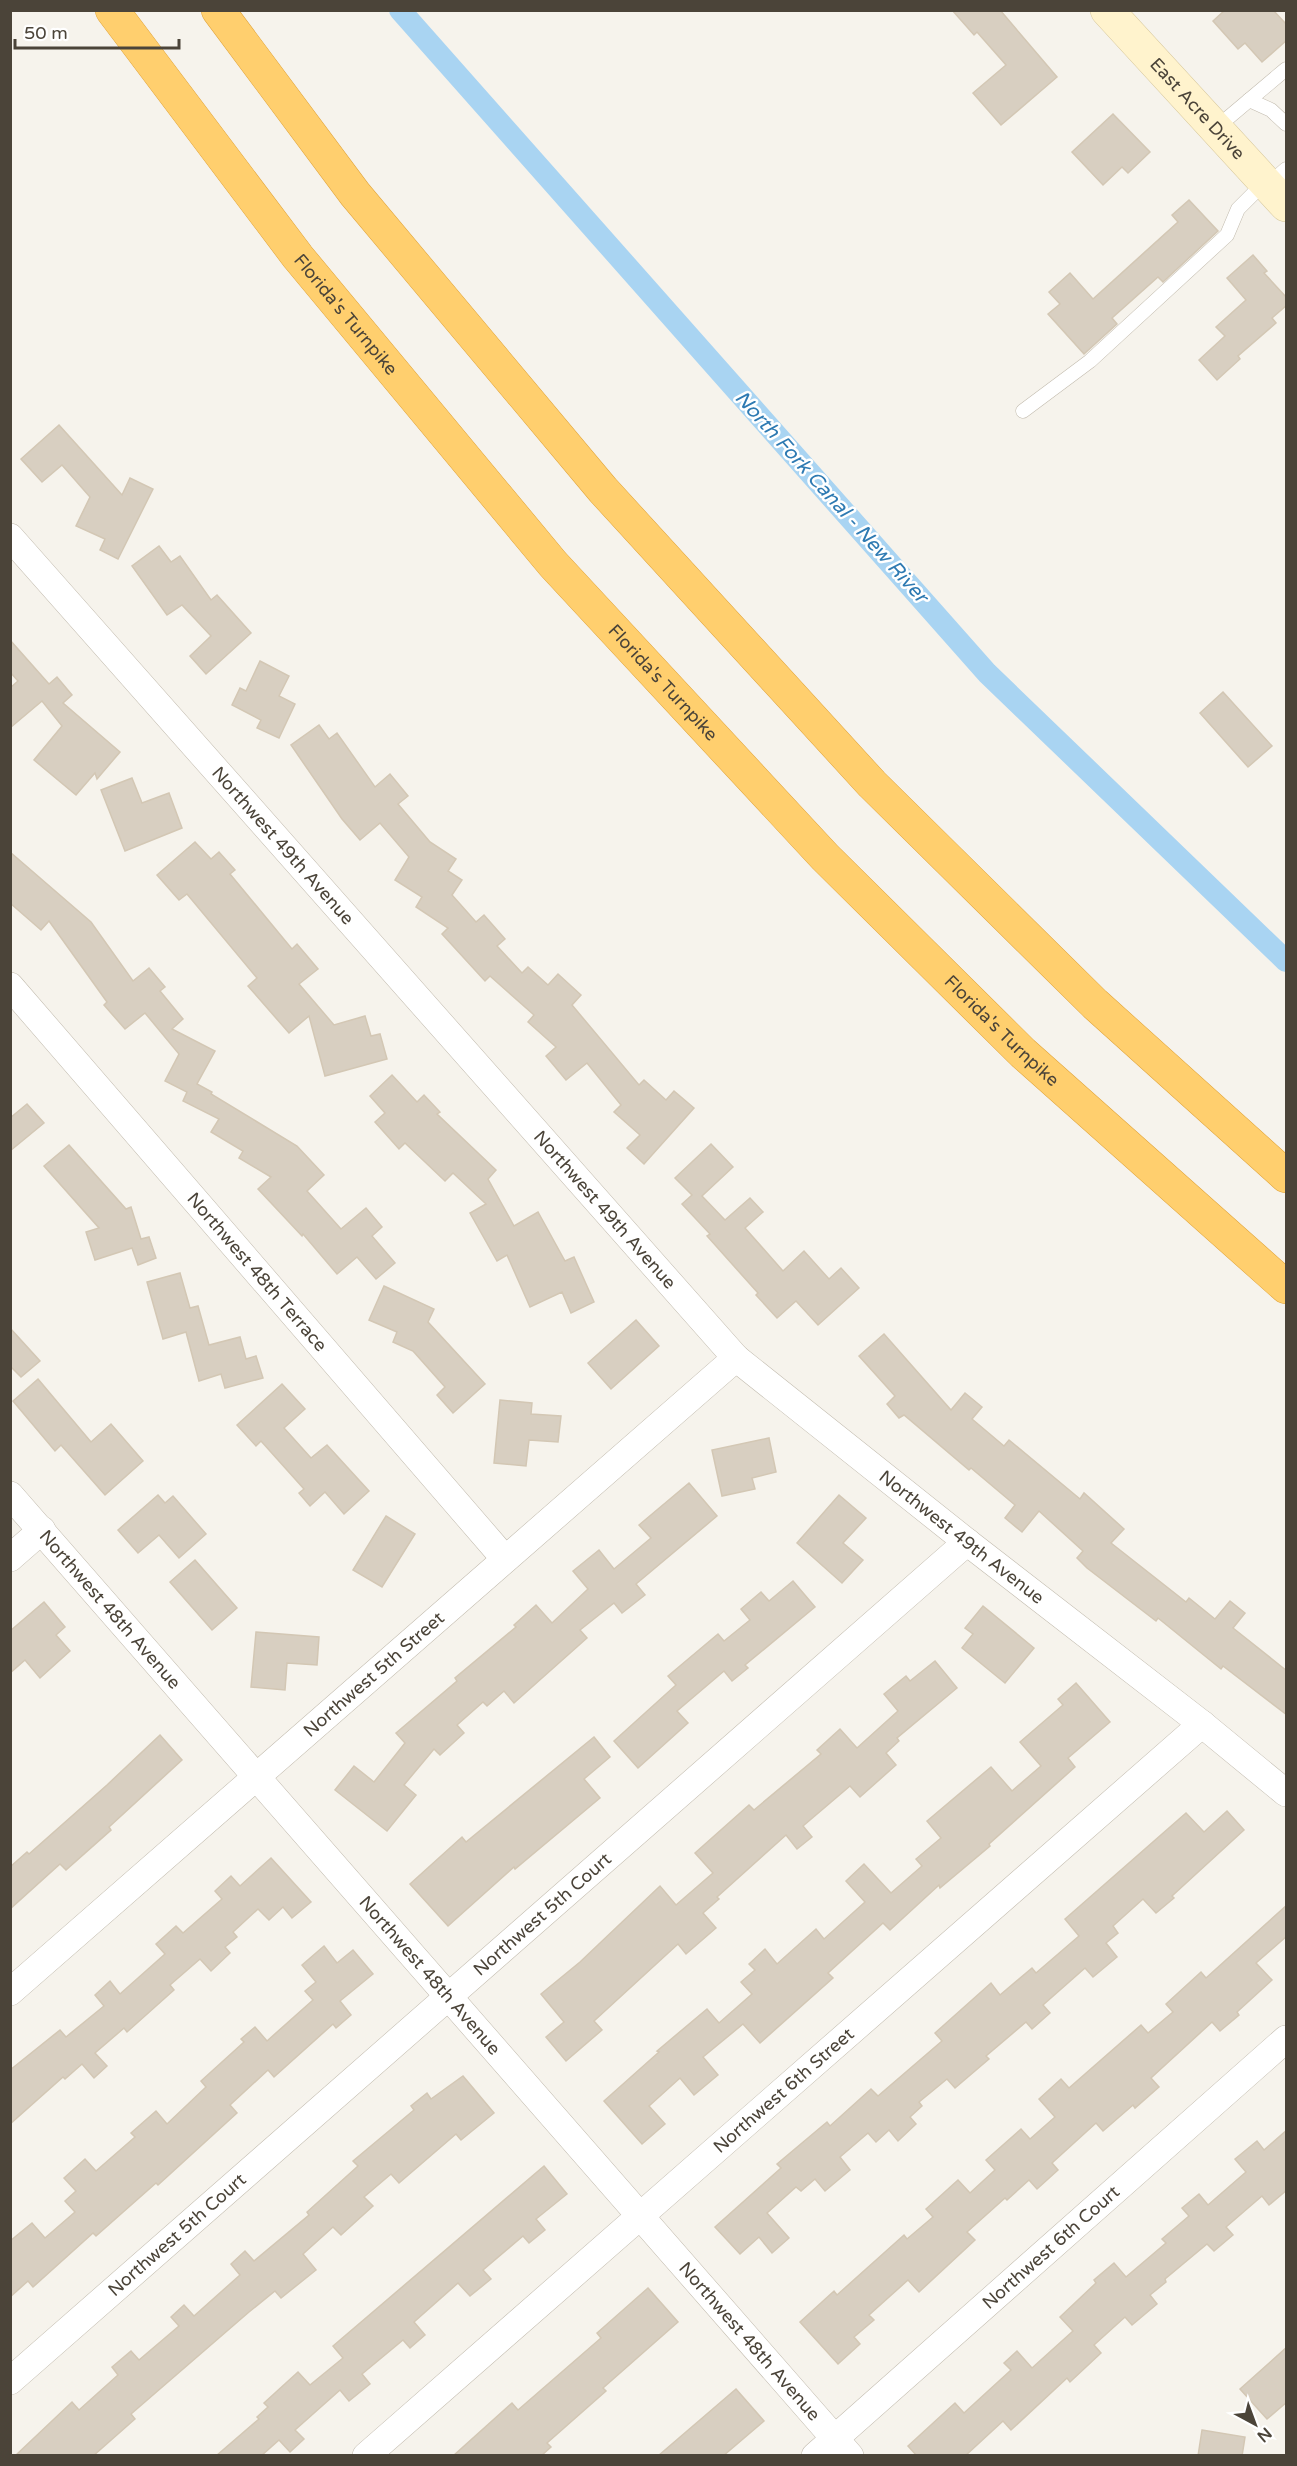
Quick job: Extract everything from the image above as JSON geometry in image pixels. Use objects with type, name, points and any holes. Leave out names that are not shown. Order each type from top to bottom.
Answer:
[{"type":"highway","name":"Florida's Turnpike","points":[[112,10],[297,257],[561,572],[825,857],[1023,1053],[1287,1287]]},
{"type":"highway","points":[[218,10],[370,212],[603,490],[872,784],[1095,1004],[1287,1176]]},
{"type":"street","name":"East Acre Drive","points":[[1107,10],[1216,128],[1276,185]]},
{"type":"street","name":"Northwest 49th Avenue","points":[[10,537],[736,1358],[1287,1793]]},
{"type":"street","name":"Northwest 48th Terrace","points":[[10,986],[505,1559]]},
{"type":"street","name":"Northwest 5th Street","points":[[10,1992],[736,1358]]},
{"type":"street","name":"Northwest 48th Avenue","points":[[10,1495],[843,2446]]},
{"type":"street","points":[[10,1558],[42,1530]]},
{"type":"street","name":"Northwest 5th Court","points":[[10,2381],[451,1997],[967,1542]]},
{"type":"street","name":"Northwest 6th Street","points":[[366,2456],[1202,1724]]},
{"type":"street","name":"Northwest 6th Court","points":[[815,2456],[843,2446],[1287,2038]]},
{"type":"lane","points":[[1216,128],[1287,69]]},
{"type":"lane","points":[[1249,100],[1270,110],[1287,124]]},
{"type":"lane","points":[[1023,411],[1090,361],[1227,235],[1239,209],[1276,185]]},
{"type":"building","points":[[952,10],[1000,10],[1057,77],[1001,125],[973,93],[1006,65],[977,32],[974,35]]},
{"type":"building","points":[[1225,10],[1273,10],[1287,25],[1287,40],[1262,62],[1245,43],[1238,49],[1213,21]]},
{"type":"building","points":[[1113,114],[1150,152],[1128,173],[1122,167],[1103,185],[1072,152]]},
{"type":"building","points":[[1189,200],[1218,231],[1163,282],[1158,277],[1112,318],[1117,324],[1084,354],[1048,314],[1060,304],[1049,292],[1070,273],[1093,299],[1178,222],[1172,215]]},
{"type":"building","points":[[1253,255],[1267,271],[1264,273],[1287,298],[1287,305],[1272,318],[1276,323],[1238,356],[1240,359],[1217,380],[1199,360],[1225,336],[1216,327],[1246,300],[1227,278]]},
{"type":"building","points":[[59,425],[122,495],[130,478],[153,489],[118,559],[100,550],[105,539],[76,526],[90,497],[62,465],[42,482],[21,459]]},
{"type":"building","points":[[159,546],[171,562],[180,556],[211,600],[217,595],[251,633],[206,674],[190,656],[211,636],[182,605],[167,615],[132,566]]},
{"type":"building","points":[[10,640],[49,684],[57,677],[72,695],[63,703],[120,752],[97,779],[95,773],[76,795],[34,760],[62,726],[42,701],[10,728],[10,688],[18,681],[10,672]]},
{"type":"building","points":[[260,661],[289,676],[279,696],[295,704],[279,738],[257,728],[261,720],[232,705],[240,688],[246,691]]},
{"type":"building","points":[[1223,692],[1272,746],[1248,767],[1200,713]]},
{"type":"building","points":[[319,725],[329,739],[337,733],[375,787],[390,774],[408,796],[398,804],[430,842],[456,859],[448,871],[462,880],[452,895],[476,922],[484,915],[505,939],[497,946],[522,973],[528,967],[548,985],[558,974],[581,995],[572,1005],[639,1085],[644,1080],[666,1100],[674,1091],[694,1108],[644,1164],[627,1148],[640,1135],[614,1112],[621,1105],[587,1063],[566,1080],[546,1056],[556,1047],[528,1022],[534,1015],[490,976],[485,981],[442,934],[448,928],[416,907],[422,897],[395,880],[409,857],[380,823],[360,840],[342,819],[291,745]]},
{"type":"building","points":[[132,778],[142,803],[169,793],[182,828],[125,851],[101,790]]},
{"type":"building","points":[[195,842],[211,859],[219,852],[235,870],[230,874],[292,949],[297,944],[318,969],[299,984],[334,1025],[365,1016],[371,1036],[380,1034],[387,1059],[325,1076],[309,1016],[289,1033],[248,986],[257,978],[187,894],[179,900],[157,875]]},
{"type":"building","points":[[10,852],[91,922],[133,981],[149,968],[165,987],[160,991],[183,1019],[172,1029],[215,1051],[197,1084],[297,1146],[324,1175],[307,1191],[341,1229],[366,1208],[382,1227],[372,1236],[395,1263],[376,1279],[357,1257],[337,1274],[303,1234],[302,1236],[258,1189],[271,1177],[239,1158],[243,1151],[211,1132],[219,1119],[183,1101],[187,1092],[165,1081],[179,1054],[145,1013],[125,1029],[104,1005],[107,1002],[49,921],[41,930],[10,903]]},
{"type":"building","points":[[392,1075],[417,1102],[424,1095],[440,1112],[437,1114],[496,1170],[488,1179],[514,1226],[538,1212],[565,1261],[574,1257],[594,1302],[571,1313],[562,1292],[530,1307],[507,1255],[497,1261],[470,1213],[486,1204],[453,1173],[445,1181],[405,1143],[399,1149],[375,1122],[385,1113],[370,1096]]},
{"type":"building","points":[[27,1104],[44,1123],[10,1151],[10,1118]]},
{"type":"building","points":[[711,1144],[733,1167],[702,1196],[725,1220],[750,1198],[763,1212],[745,1228],[783,1271],[804,1251],[829,1279],[841,1268],[859,1288],[818,1325],[796,1301],[777,1318],[707,1236],[710,1234],[682,1204],[692,1195],[675,1178]]},
{"type":"building","points":[[69,1145],[126,1209],[131,1207],[141,1239],[149,1237],[156,1258],[138,1265],[132,1248],[95,1260],[86,1232],[99,1228],[44,1166]]},
{"type":"building","points":[[180,1273],[190,1308],[198,1306],[209,1345],[240,1337],[246,1359],[256,1356],[263,1378],[225,1388],[221,1374],[199,1381],[186,1332],[163,1339],[147,1282]]},
{"type":"building","points":[[384,1286],[434,1309],[428,1322],[485,1384],[453,1413],[437,1395],[445,1387],[413,1351],[393,1342],[397,1332],[369,1320]]},
{"type":"building","points":[[636,1320],[659,1346],[611,1389],[588,1363]]},
{"type":"building","points":[[10,1328],[40,1361],[21,1377],[10,1366]]},
{"type":"building","points":[[884,1334],[951,1410],[965,1393],[982,1407],[972,1419],[1004,1446],[1009,1440],[1080,1499],[1084,1493],[1124,1529],[1111,1543],[1186,1602],[1189,1598],[1215,1619],[1230,1601],[1245,1613],[1233,1628],[1287,1671],[1287,1715],[1223,1666],[1221,1669],[1158,1618],[1156,1621],[1087,1568],[1077,1558],[1083,1551],[1039,1511],[1022,1532],[1005,1518],[1015,1505],[904,1415],[899,1418],[887,1404],[895,1396],[859,1356]]},
{"type":"building","points":[[38,1379],[91,1442],[111,1424],[143,1461],[105,1495],[61,1445],[55,1451],[13,1401]]},
{"type":"building","points":[[282,1384],[305,1409],[284,1428],[311,1458],[327,1445],[369,1491],[344,1514],[325,1492],[310,1506],[299,1493],[304,1489],[261,1441],[256,1446],[237,1425]]},
{"type":"building","points":[[500,1400],[532,1403],[531,1414],[561,1416],[558,1442],[529,1440],[526,1466],[494,1463]]},
{"type":"building","points":[[769,1438],[776,1472],[752,1478],[755,1489],[722,1496],[712,1450]]},
{"type":"building","points":[[689,1483],[717,1516],[636,1584],[645,1595],[622,1613],[614,1603],[580,1630],[587,1638],[514,1703],[504,1691],[487,1706],[483,1702],[457,1725],[464,1733],[440,1755],[434,1749],[404,1785],[416,1795],[387,1831],[335,1790],[354,1766],[374,1782],[405,1743],[396,1733],[457,1681],[455,1678],[516,1627],[514,1625],[536,1605],[552,1623],[588,1589],[573,1571],[599,1550],[614,1569],[651,1538],[639,1525]]},
{"type":"building","points":[[158,1495],[165,1503],[173,1496],[206,1534],[179,1558],[159,1535],[138,1553],[118,1530]]},
{"type":"building","points":[[839,1495],[866,1518],[843,1543],[863,1560],[842,1583],[797,1543]]},
{"type":"building","points":[[386,1516],[415,1534],[382,1587],[353,1570]]},
{"type":"building","points":[[195,1560],[237,1608],[212,1630],[170,1582]]},
{"type":"building","points":[[793,1581],[815,1607],[745,1665],[748,1668],[732,1681],[724,1671],[677,1711],[688,1723],[638,1768],[614,1741],[676,1685],[668,1676],[718,1634],[724,1641],[750,1620],[741,1609],[761,1592],[769,1601]]},
{"type":"building","points":[[44,1602],[65,1627],[56,1635],[70,1651],[40,1678],[25,1660],[10,1673],[10,1631]]},
{"type":"building","points":[[983,1606],[1034,1648],[1005,1683],[962,1648],[973,1634],[965,1628]]},
{"type":"building","points":[[256,1632],[319,1637],[317,1665],[287,1663],[285,1690],[251,1687]]},
{"type":"building","points":[[935,1661],[957,1688],[897,1738],[899,1741],[886,1753],[896,1765],[860,1797],[850,1786],[803,1826],[812,1837],[797,1849],[786,1835],[717,1897],[719,1899],[703,1913],[716,1928],[686,1954],[678,1944],[594,2021],[602,2030],[566,2061],[546,2037],[564,2022],[541,1994],[580,1962],[660,1886],[676,1905],[713,1873],[695,1853],[749,1805],[754,1810],[821,1754],[817,1750],[840,1729],[857,1748],[898,1711],[884,1694],[906,1676],[910,1681]]},
{"type":"building","points":[[1076,1683],[1110,1722],[1068,1758],[1075,1767],[989,1844],[990,1846],[940,1888],[939,1885],[890,1930],[883,1923],[828,1973],[833,1978],[760,2043],[743,2024],[703,2057],[718,2075],[694,2095],[680,2078],[649,2106],[665,2124],[642,2144],[604,2101],[659,2052],[657,2051],[707,2009],[719,2023],[752,1994],[741,1982],[755,1970],[749,1964],[765,1949],[777,1964],[816,1929],[824,1939],[865,1902],[846,1881],[864,1864],[891,1893],[922,1866],[916,1859],[941,1838],[927,1821],[991,1767],[1012,1791],[1041,1766],[1020,1742],[1063,1705],[1058,1699]]},
{"type":"building","points":[[160,1735],[182,1760],[109,1827],[111,1830],[66,1870],[60,1864],[10,1909],[10,1867],[27,1852],[29,1854]]},
{"type":"building","points":[[594,1737],[610,1757],[584,1779],[600,1798],[515,1869],[514,1867],[448,1926],[410,1884],[462,1837],[466,1842]]},
{"type":"building","points":[[1227,1811],[1244,1830],[1156,1913],[1143,1899],[1113,1926],[1118,1933],[1106,1943],[1117,1957],[1093,1977],[1085,1968],[1043,2005],[1050,2013],[1032,2029],[1026,2022],[986,2056],[989,2059],[955,2088],[947,2079],[919,2102],[922,2106],[910,2117],[916,2124],[898,2141],[889,2130],[876,2142],[868,2133],[840,2157],[850,2170],[825,2191],[815,2179],[801,2191],[796,2187],[767,2213],[789,2238],[772,2253],[759,2237],[740,2254],[715,2227],[781,2168],[777,2164],[827,2122],[830,2126],[871,2089],[878,2096],[942,2041],[935,2033],[991,1983],[1000,1995],[1032,1968],[1036,1973],[1079,1936],[1065,1919],[1186,1813],[1204,1832]]},
{"type":"building","points":[[271,1858],[311,1902],[292,1918],[283,1907],[269,1920],[258,1909],[233,1932],[237,1937],[225,1947],[230,1953],[211,1971],[200,1959],[170,1985],[174,1990],[127,2032],[124,2028],[95,2053],[107,2066],[94,2078],[82,2064],[65,2079],[63,2077],[10,2124],[10,2070],[60,2030],[66,2037],[104,2006],[95,1995],[110,1981],[120,1994],[165,1954],[156,1944],[176,1926],[183,1933],[222,1899],[215,1891],[231,1876],[240,1886]]},
{"type":"building","points":[[1287,1905],[1287,1936],[1256,1963],[1272,1980],[1237,2012],[1239,2015],[1220,2031],[1212,2022],[1151,2078],[1159,2087],[1135,2108],[1133,2105],[1103,2131],[1096,2123],[1052,2163],[1058,2170],[1037,2189],[1029,2180],[1007,2200],[1005,2198],[967,2232],[975,2240],[919,2292],[908,2280],[869,2315],[874,2320],[854,2337],[860,2344],[838,2364],[800,2322],[834,2291],[837,2295],[904,2235],[907,2239],[933,2217],[926,2209],[958,2180],[970,2193],[995,2170],[986,2160],[1021,2129],[1030,2139],[1055,2117],[1039,2099],[1061,2079],[1069,2088],[1141,2025],[1148,2033],[1173,2012],[1166,2004],[1201,1972],[1206,1978]]},
{"type":"building","points":[[324,1946],[337,1963],[353,1950],[373,1974],[340,2001],[351,2015],[336,2028],[333,2024],[274,2077],[268,2070],[230,2105],[237,2113],[158,2185],[156,2183],[96,2236],[93,2233],[33,2287],[28,2281],[10,2297],[10,2241],[32,2223],[45,2238],[75,2212],[65,2201],[76,2191],[64,2178],[85,2159],[96,2171],[135,2137],[131,2133],[156,2111],[167,2124],[206,2087],[201,2081],[244,2042],[241,2039],[255,2027],[267,2041],[313,2000],[305,1991],[316,1982],[302,1965]]},
{"type":"building","points":[[463,2076],[494,2113],[461,2140],[456,2134],[399,2183],[391,2174],[364,2197],[373,2206],[341,2235],[333,2227],[303,2254],[316,2270],[281,2298],[275,2291],[249,2312],[131,2414],[135,2419],[93,2456],[15,2456],[72,2402],[79,2410],[118,2375],[112,2367],[131,2351],[139,2360],[179,2326],[171,2317],[184,2305],[194,2316],[240,2275],[231,2264],[245,2251],[254,2261],[309,2215],[307,2212],[358,2166],[353,2161],[414,2110],[411,2106],[427,2093],[431,2099]]},
{"type":"building","points":[[1287,2130],[1287,2190],[1269,2205],[1262,2196],[1226,2227],[1233,2235],[1214,2251],[1207,2244],[1165,2279],[1166,2282],[1150,2295],[1157,2304],[1132,2325],[1125,2317],[1094,2345],[1101,2353],[1070,2382],[1067,2378],[1011,2430],[1003,2421],[965,2456],[917,2456],[908,2446],[955,2403],[964,2413],[1011,2370],[1004,2363],[1017,2351],[1032,2368],[1073,2331],[1060,2317],[1096,2283],[1094,2280],[1114,2263],[1126,2277],[1166,2243],[1162,2239],[1189,2216],[1182,2208],[1199,2194],[1208,2205],[1246,2172],[1235,2159],[1257,2141],[1264,2150]]},
{"type":"building","points":[[544,2166],[567,2194],[536,2219],[545,2230],[529,2243],[523,2236],[483,2270],[491,2279],[470,2296],[458,2283],[414,2322],[425,2335],[410,2348],[403,2340],[362,2374],[370,2384],[349,2401],[340,2390],[295,2430],[304,2439],[290,2452],[279,2440],[261,2456],[216,2456],[259,2419],[257,2417],[268,2407],[264,2403],[298,2372],[310,2385],[343,2358],[333,2346]]},
{"type":"building","points":[[648,2288],[678,2322],[603,2388],[606,2391],[547,2443],[551,2447],[541,2456],[453,2456],[512,2403],[518,2410],[601,2338],[597,2333]]},
{"type":"building","points":[[1287,2347],[1287,2402],[1267,2419],[1240,2389]]},
{"type":"building","points":[[736,2389],[764,2421],[723,2456],[658,2456]]},
{"type":"building","points":[[1202,2430],[1245,2437],[1242,2456],[1198,2456]]},
{"type":"waterway","name":"North Fork Canal - New River","points":[[400,10],[987,673],[1286,961]]}]
